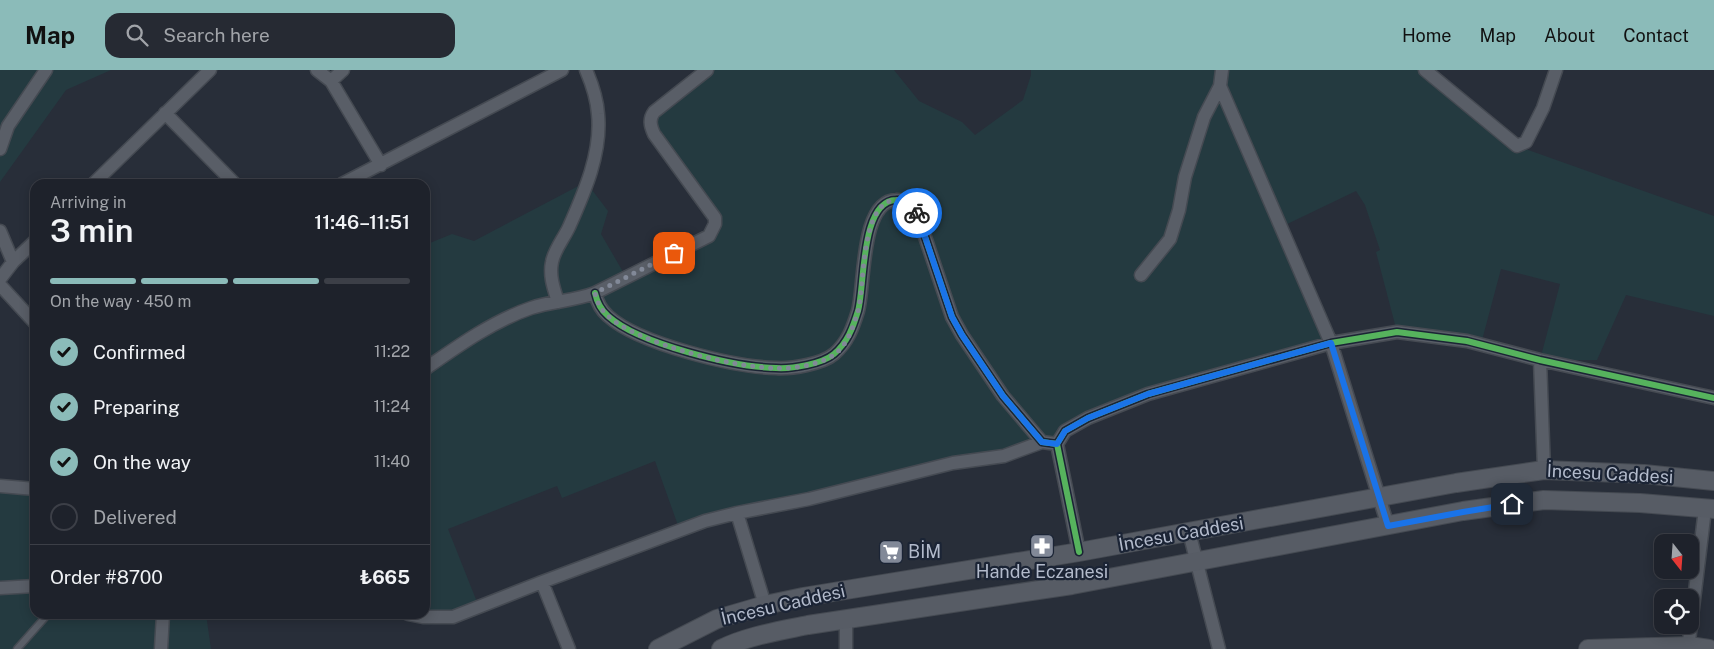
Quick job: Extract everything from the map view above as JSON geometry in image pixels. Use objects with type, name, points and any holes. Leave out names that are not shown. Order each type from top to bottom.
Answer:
[{"type":"main road","name":"İncesu Caddesi","points":[[658,649],[717,619],[765,605],[803,597],[1079,552],[1456,483],[1544,470],[1644,474],[1714,480]]},
{"type":"main road","name":"İncesu Caddesi","points":[[721,649],[730,644],[769,633],[1196,563],[1463,512],[1544,500],[1640,503],[1709,509]]},
{"type":"main road","points":[[1588,649],[1688,647],[1708,649]]},
{"type":"street","points":[[0,149],[8,126],[46,70]]},
{"type":"street","points":[[99,179],[210,70]]},
{"type":"street","points":[[317,70],[331,81],[381,164]]},
{"type":"street","points":[[331,81],[343,70]]},
{"type":"street","points":[[352,179],[562,70]]},
{"type":"street","points":[[558,302],[552,283],[552,259],[581,198],[593,162],[597,136],[599,115],[596,99],[586,70]]},
{"type":"street","points":[[430,366],[492,326],[533,307],[595,293],[709,236],[713,231],[715,218],[654,134],[650,122],[654,112],[708,70]]},
{"type":"street","points":[[1140,275],[1170,239],[1179,210],[1185,177],[1204,117],[1220,86],[1222,70]]},
{"type":"street","points":[[1425,70],[1517,146],[1526,142],[1544,108],[1556,70]]},
{"type":"street","points":[[1220,86],[1331,343],[1388,526]]},
{"type":"street","points":[[165,113],[230,179]]},
{"type":"street","points":[[363,179],[381,164]]},
{"type":"street","points":[[595,293],[600,307],[609,317],[645,338],[670,347],[748,366],[778,368],[814,363],[832,356],[842,347],[851,332],[858,309],[864,254],[875,215],[887,201],[906,201],[913,206],[918,216],[946,302],[955,323],[1003,396],[1042,442]]},
{"type":"street","points":[[0,231],[13,262]]},
{"type":"street","points":[[0,279],[13,262],[30,246]]},
{"type":"street","points":[[0,285],[30,318]]},
{"type":"street","points":[[1079,552],[1057,444],[1065,431],[1088,418],[1148,394],[1331,343],[1398,332],[1467,341],[1540,360],[1714,398]]},
{"type":"street","points":[[1540,360],[1544,470]]},
{"type":"street","points":[[430,617],[453,617],[705,522],[737,513],[809,499],[953,463],[1004,456],[1042,442],[1057,444]]},
{"type":"street","points":[[0,486],[30,489]]},
{"type":"street","points":[[1688,647],[1709,509]]},
{"type":"street","points":[[737,513],[765,605]]},
{"type":"street","points":[[1189,532],[1219,649]]},
{"type":"street","points":[[542,582],[569,649]]},
{"type":"street","points":[[0,588],[30,586]]},
{"type":"street","points":[[161,649],[164,619]]},
{"type":"street","points":[[846,620],[846,649]]},
{"type":"lane","points":[[17,649],[44,619]]},
{"type":"green space","points":[[0,70],[111,70],[66,90],[0,182]]},
{"type":"green space","points":[[707,70],[894,70],[919,101],[962,122],[975,135],[1023,100],[1031,70],[1425,70],[1517,146],[1714,216],[1714,316],[1626,295],[1597,360],[1540,360],[1560,284],[1501,269],[1481,344],[1397,332],[1376,252],[1380,250],[1365,205],[1356,191],[1281,227],[1331,343],[1088,418],[1057,444],[680,531],[655,461],[562,498],[557,486],[448,529],[477,602],[429,624],[406,619],[430,619],[430,243],[452,234],[474,241],[586,182],[608,211],[601,234],[626,277],[709,236],[715,224],[650,122]]},
{"type":"green space","points":[[0,486],[30,489],[30,619],[207,619],[211,649],[0,649]]},
{"type":"cycle path","points":[[595,293],[603,311],[622,326],[641,336],[688,352],[758,367],[790,368],[822,361],[834,354],[843,344],[852,328],[858,311],[866,246],[876,214],[884,204],[896,200],[904,201],[912,207],[918,216],[952,317],[962,335],[1003,396],[1042,442],[1057,444]]},
{"type":"cycle path","points":[[1079,552],[1057,444],[1065,431],[1088,418],[1148,394],[1331,343],[1397,332],[1467,341],[1540,360],[1714,398]]},
{"type":"way so far","points":[[674,253],[595,293],[600,307],[609,317],[622,325],[645,338],[670,347],[748,366],[778,368],[799,366],[832,356],[842,347],[851,332],[858,309],[864,254],[875,215],[881,206],[887,201],[906,201],[913,206],[917,213]]},
{"type":"place","name":"Hande Eczanesi","points":[[1042,546]]},
{"type":"place","name":"BİM","points":[[891,552]]},
{"type":"route","points":[[917,213],[952,317],[1003,396],[1042,442],[1057,444],[1065,431],[1088,418],[1148,394],[1331,343],[1388,526],[1512,504]]}]
